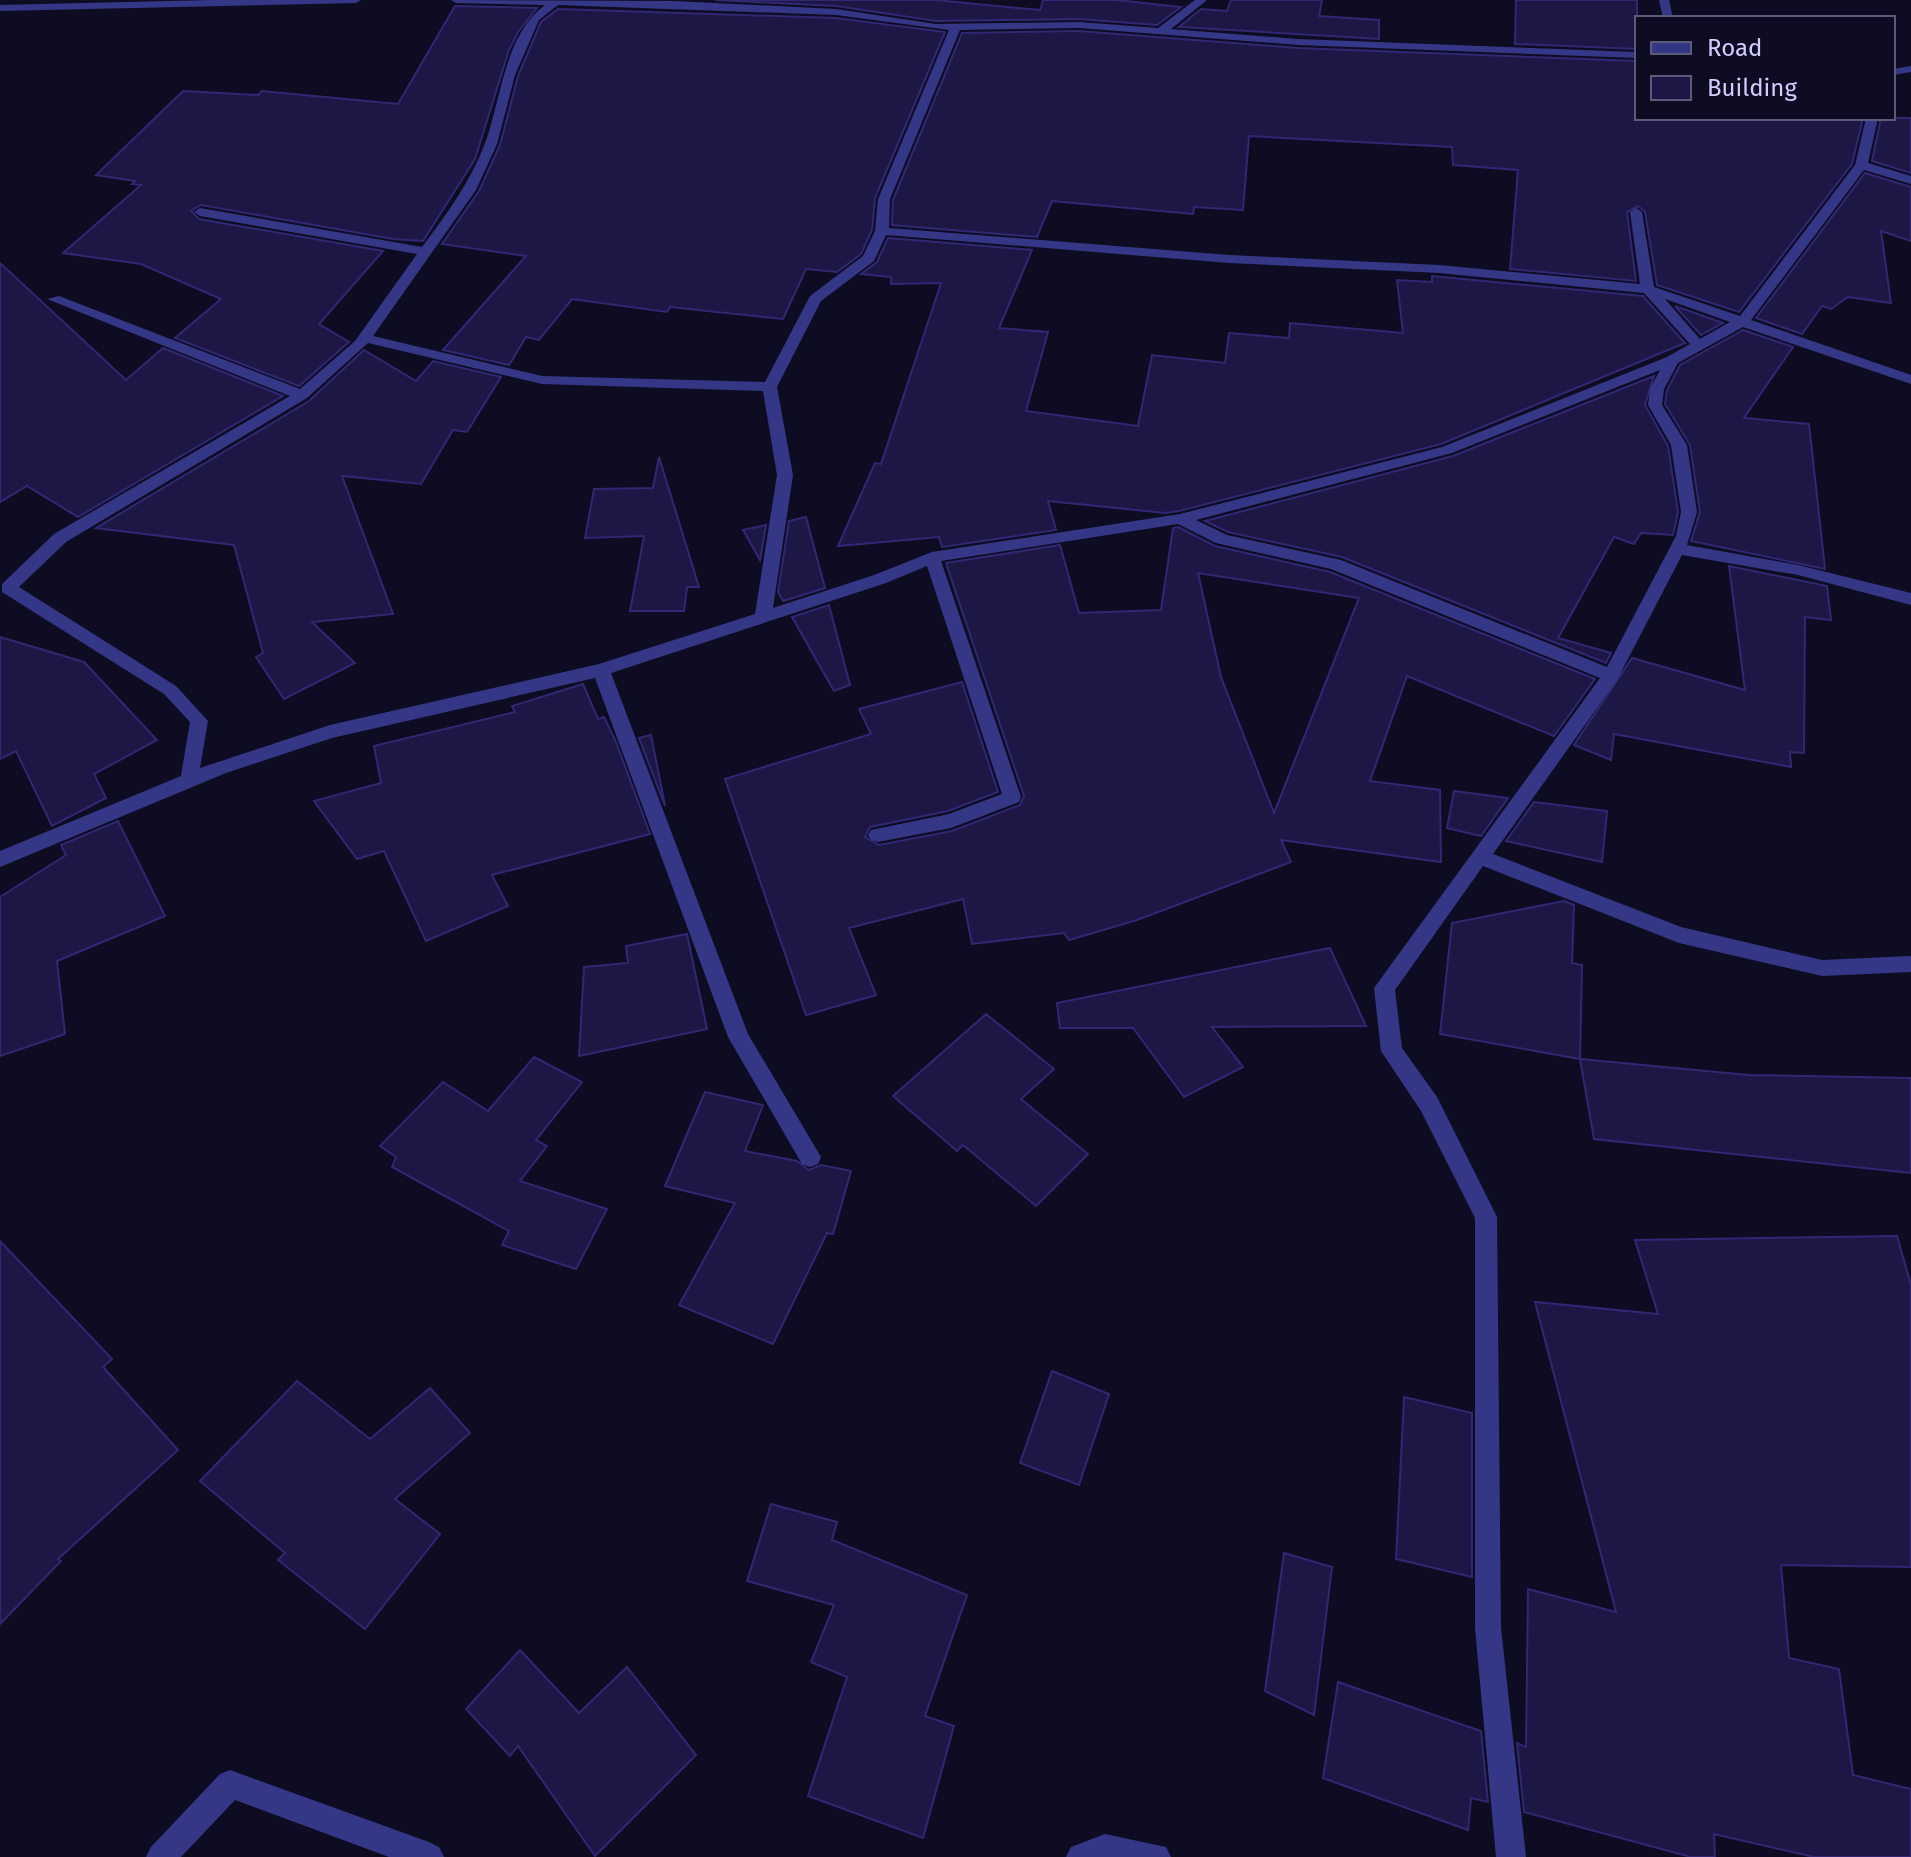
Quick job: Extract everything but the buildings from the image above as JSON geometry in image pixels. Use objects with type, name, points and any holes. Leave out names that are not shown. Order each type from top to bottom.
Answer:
[{"type":"street","points":[[0,8],[356,0]]},
{"type":"street","points":[[456,0],[836,12],[956,26],[1079,25],[1298,42],[1635,55]]},
{"type":"street","points":[[836,12],[843,0]]},
{"type":"street","points":[[1161,31],[1202,0]]},
{"type":"street","points":[[189,781],[199,721],[170,690],[3,588],[60,538],[302,395],[338,366],[365,338],[427,252],[480,170],[509,75],[534,18],[557,2]]},
{"type":"street","points":[[763,616],[785,475],[770,387],[815,299],[869,258],[882,231],[884,199],[956,26]]},
{"type":"street","points":[[0,859],[189,781],[330,732],[601,670],[880,579],[932,557],[1180,519],[1447,450],[1672,360],[1743,321],[1861,165],[1872,120]]},
{"type":"street","points":[[1861,165],[1911,180]]},
{"type":"street","points":[[200,212],[427,252]]},
{"type":"street","points":[[1636,212],[1648,289],[1698,345]]},
{"type":"street","points":[[882,231],[1229,259],[1439,269],[1648,289],[1911,380]]},
{"type":"street","points":[[54,299],[302,395]]},
{"type":"street","points":[[365,338],[542,380],[770,387]]},
{"type":"street","points":[[1511,1857],[1488,1628],[1486,1217],[1429,1104],[1392,1051],[1384,988],[1611,676],[1684,536],[1689,512],[1679,445],[1655,405],[1657,389],[1672,360]]},
{"type":"street","points":[[1180,519],[1222,539],[1335,564],[1611,676]]},
{"type":"street","points":[[1677,549],[1798,570],[1911,599]]},
{"type":"street","points":[[878,835],[951,821],[1012,797],[932,557]]},
{"type":"street","points":[[601,670],[739,1037],[810,1157]]},
{"type":"street","points":[[1481,857],[1679,935],[1822,968],[1911,964]]},
{"type":"street","points":[[161,1857],[230,1784],[429,1857]]},
{"type":"street","points":[[1081,1857],[1105,1849],[1156,1857]]}]
